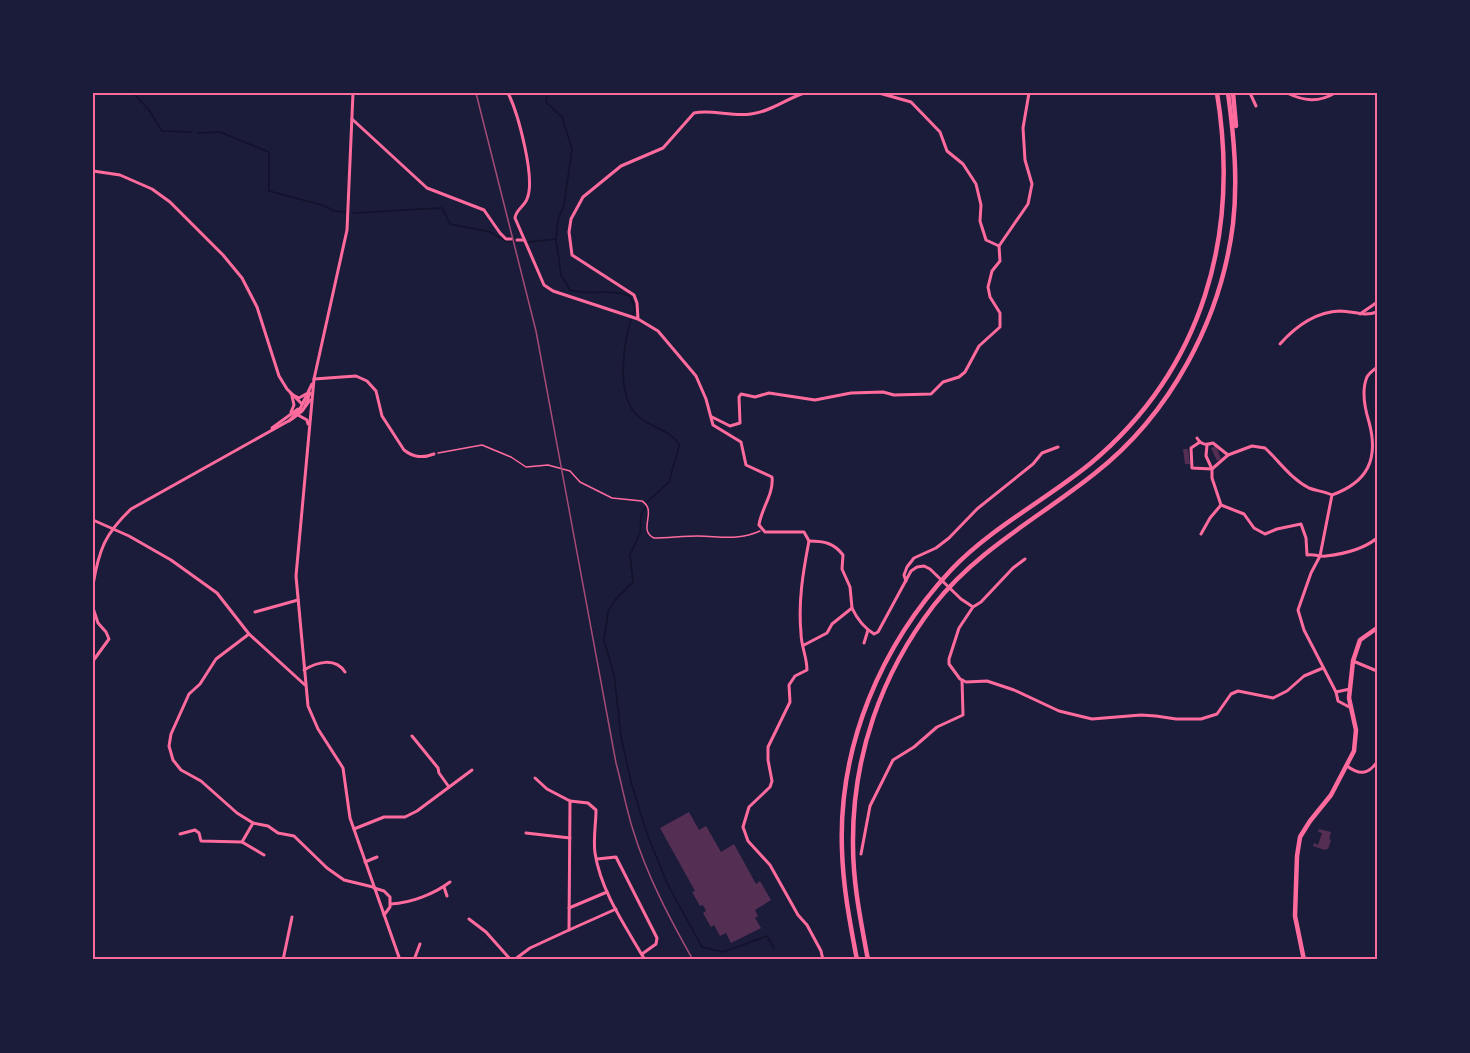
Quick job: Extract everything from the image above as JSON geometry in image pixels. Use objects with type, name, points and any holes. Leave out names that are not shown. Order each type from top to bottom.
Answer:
[{"type":"highway","points":[[857,960],[844,878],[843,809],[850,759],[867,702],[902,632],[953,568],[986,538],[1074,476],[1115,442],[1139,415],[1182,351],[1210,280],[1222,224],[1225,177],[1217,93]]},
{"type":"highway","points":[[868,960],[854,867],[854,808],[866,738],[881,696],[893,669],[912,637],[935,604],[960,575],[995,545],[1096,473],[1123,449],[1170,391],[1192,356],[1221,282],[1233,225],[1237,135],[1231,93]]},
{"type":"highway","points":[[1304,960],[1295,916],[1300,837],[1331,795],[1354,751],[1356,737],[1350,689],[1353,661],[1360,640],[1377,628]]},
{"type":"street","points":[[352,93],[347,230],[311,391],[296,576],[305,685],[312,718],[343,768],[354,829],[400,960]]},
{"type":"street","points":[[508,93],[520,124],[530,184],[527,200],[515,212],[514,218],[544,285],[553,291],[636,319],[658,331],[696,376],[713,425],[741,442],[746,465],[772,477],[773,486],[761,514],[759,525],[765,532],[804,532],[809,541],[800,584],[800,635],[804,645],[807,670],[795,676],[789,685],[790,702],[768,747],[771,787],[749,807],[743,827],[748,841],[770,865],[798,915],[807,925],[823,960]]},
{"type":"street","points":[[636,319],[637,303],[634,295],[572,255],[569,232],[571,219],[583,197],[621,166],[663,148],[694,113],[701,111],[734,116],[764,112],[804,93]]},
{"type":"street","points":[[831,93],[850,93]]},
{"type":"street","points":[[868,93],[879,93],[911,102],[939,132],[947,151],[963,164],[976,184],[981,205],[980,221],[986,240],[999,246]]},
{"type":"street","points":[[712,417],[730,426],[740,423],[739,397],[744,394],[755,397],[769,393],[815,400],[850,393],[931,394],[943,382],[959,377],[965,372],[979,346],[1000,327],[1000,313],[990,297],[988,287],[992,271],[1000,261],[999,246],[1028,204],[1032,184],[1024,160],[1023,128],[1029,93]]},
{"type":"street","points":[[1250,93],[1256,106]]},
{"type":"street","points":[[1287,93],[1300,100],[1316,100],[1335,93]]},
{"type":"street","points":[[352,119],[427,188],[484,210],[500,233],[506,239],[511,239]]},
{"type":"street","points":[[93,171],[128,178],[152,189],[170,202],[223,255],[242,278],[253,298],[265,327],[276,371],[291,394],[303,406],[309,420]]},
{"type":"street","points":[[518,240],[524,240]]},
{"type":"street","points":[[1359,315],[1376,305],[1377,293]]},
{"type":"street","points":[[1280,344],[1298,326],[1322,315],[1339,311],[1359,315],[1377,312]]},
{"type":"street","points":[[1228,455],[1213,444],[1207,445],[1199,440],[1191,448],[1192,468],[1212,469],[1228,455],[1252,446],[1265,448],[1294,478],[1310,489],[1323,490],[1332,495],[1343,491],[1362,478],[1369,468],[1373,451],[1369,423],[1365,413],[1364,394],[1368,376],[1377,367]]},
{"type":"street","points":[[314,379],[356,376],[367,381],[376,391],[382,416],[404,450],[423,458],[434,454]]},
{"type":"street","points":[[291,394],[299,398],[305,396],[314,379]]},
{"type":"street","points":[[93,585],[97,564],[111,529],[131,509],[298,415],[311,391]]},
{"type":"street","points":[[287,420],[294,405],[291,394]]},
{"type":"street","points":[[287,420],[303,406]]},
{"type":"street","points":[[298,415],[307,420],[309,428]]},
{"type":"street","points":[[1207,445],[1206,456],[1212,469],[1212,478],[1221,505]]},
{"type":"street","points":[[906,581],[904,575],[914,558],[936,548],[949,538],[977,509],[1033,464],[1042,453],[1058,447]]},
{"type":"street","points":[[1332,495],[1320,556],[1298,610],[1304,630],[1336,692],[1338,701],[1351,708]]},
{"type":"street","points":[[1201,534],[1221,505]]},
{"type":"street","points":[[1221,505],[1244,514],[1254,528],[1264,534],[1301,524],[1306,538],[1307,555],[1320,556],[1351,551],[1377,538]]},
{"type":"street","points":[[93,520],[118,530],[171,560],[217,593],[249,634],[305,685]]},
{"type":"street","points":[[809,541],[824,541],[837,547],[843,555],[842,569],[850,587],[852,608],[858,620],[874,634],[878,632],[911,572],[917,567],[924,566],[930,569],[961,599],[973,607]]},
{"type":"street","points":[[1025,559],[1012,568],[981,602],[973,607],[959,628],[948,658],[949,664],[966,682],[987,681],[1014,690],[1059,711],[1092,719],[1141,715],[1201,719],[1217,714],[1231,694],[1238,691],[1273,698],[1287,691],[1304,676],[1323,668]]},
{"type":"street","points":[[255,612],[298,600]]},
{"type":"street","points":[[93,608],[98,623],[109,639],[93,661]]},
{"type":"street","points":[[804,645],[827,633],[832,624],[852,608]]},
{"type":"street","points":[[864,643],[868,630]]},
{"type":"street","points":[[249,634],[216,659],[200,684],[189,694],[175,725],[169,746],[173,760],[181,770],[201,781],[237,813],[253,823],[268,826],[283,835],[294,836],[327,868],[344,880],[374,887],[387,893],[391,904]]},
{"type":"street","points":[[1353,661],[1377,671]]},
{"type":"street","points":[[304,670],[315,664],[330,663],[339,665],[345,672]]},
{"type":"street","points":[[861,854],[870,806],[893,760],[914,747],[937,727],[963,715],[962,680]]},
{"type":"street","points":[[1336,692],[1350,689]]},
{"type":"street","points":[[412,736],[438,768],[449,788]]},
{"type":"street","points":[[1347,766],[1358,773],[1364,773],[1373,768],[1377,762]]},
{"type":"street","points":[[354,829],[384,817],[405,817],[417,811],[472,770]]},
{"type":"street","points":[[535,778],[546,789],[570,801],[588,804],[596,810],[599,874],[645,960]]},
{"type":"street","points":[[569,930],[570,801]]},
{"type":"street","points":[[242,843],[253,823]]},
{"type":"street","points":[[180,834],[195,830],[199,833],[201,841],[242,843],[264,855]]},
{"type":"street","points":[[526,833],[570,838]]},
{"type":"street","points":[[597,860],[616,857],[657,938],[656,944],[642,954]]},
{"type":"street","points":[[365,862],[377,858]]},
{"type":"street","points":[[384,915],[391,904],[406,902],[444,887],[450,882]]},
{"type":"street","points":[[444,887],[447,896]]},
{"type":"street","points":[[569,908],[607,892]]},
{"type":"street","points":[[469,919],[513,960],[530,948],[616,909]]},
{"type":"street","points":[[283,960],[292,917]]},
{"type":"street","points":[[414,960],[420,944]]},
{"type":"path","points":[[434,454],[482,445],[511,457],[526,467],[548,465],[570,471],[580,482],[612,498],[646,503],[650,511],[646,532],[654,538],[738,537],[760,531],[765,532]]},
{"type":"building","points":[[1216,446],[1221,459],[1217,461],[1211,448]]},
{"type":"building","points":[[1183,449],[1188,449],[1190,464],[1185,464]]},
{"type":"building","points":[[689,812],[699,830],[706,826],[721,852],[734,844],[756,884],[760,881],[771,900],[755,910],[758,916],[755,918],[761,928],[731,943],[726,933],[720,936],[714,925],[711,927],[703,913],[706,911],[703,905],[700,906],[692,892],[695,891],[660,828]]},
{"type":"building","points":[[1319,829],[1331,832],[1328,849],[1313,846],[1314,843],[1318,845],[1322,833],[1318,832]]},
{"type":"waterway","points":[[133,93],[149,110],[162,131],[191,132]]},
{"type":"waterway","points":[[547,93],[546,102],[562,117],[572,149],[564,205],[558,220],[556,239],[561,275],[570,290],[630,296],[635,309],[627,334],[623,364],[626,394],[638,416],[669,434],[679,444],[670,481],[647,502]]},
{"type":"waterway","points":[[198,133],[220,132],[269,152],[269,191],[345,212]]},
{"type":"waterway","points":[[353,213],[442,208],[450,224],[490,232],[506,241],[512,241]]},
{"type":"waterway","points":[[528,242],[556,239]]},
{"type":"waterway","points":[[646,506],[641,515],[640,533],[630,555],[633,582],[614,601],[608,612],[604,641],[614,674],[621,736],[631,782],[647,834],[668,885],[702,947],[723,952],[767,936],[774,948]]},
{"type":"railway","points":[[476,93],[536,331],[616,763],[626,805],[652,881],[693,960]]}]
